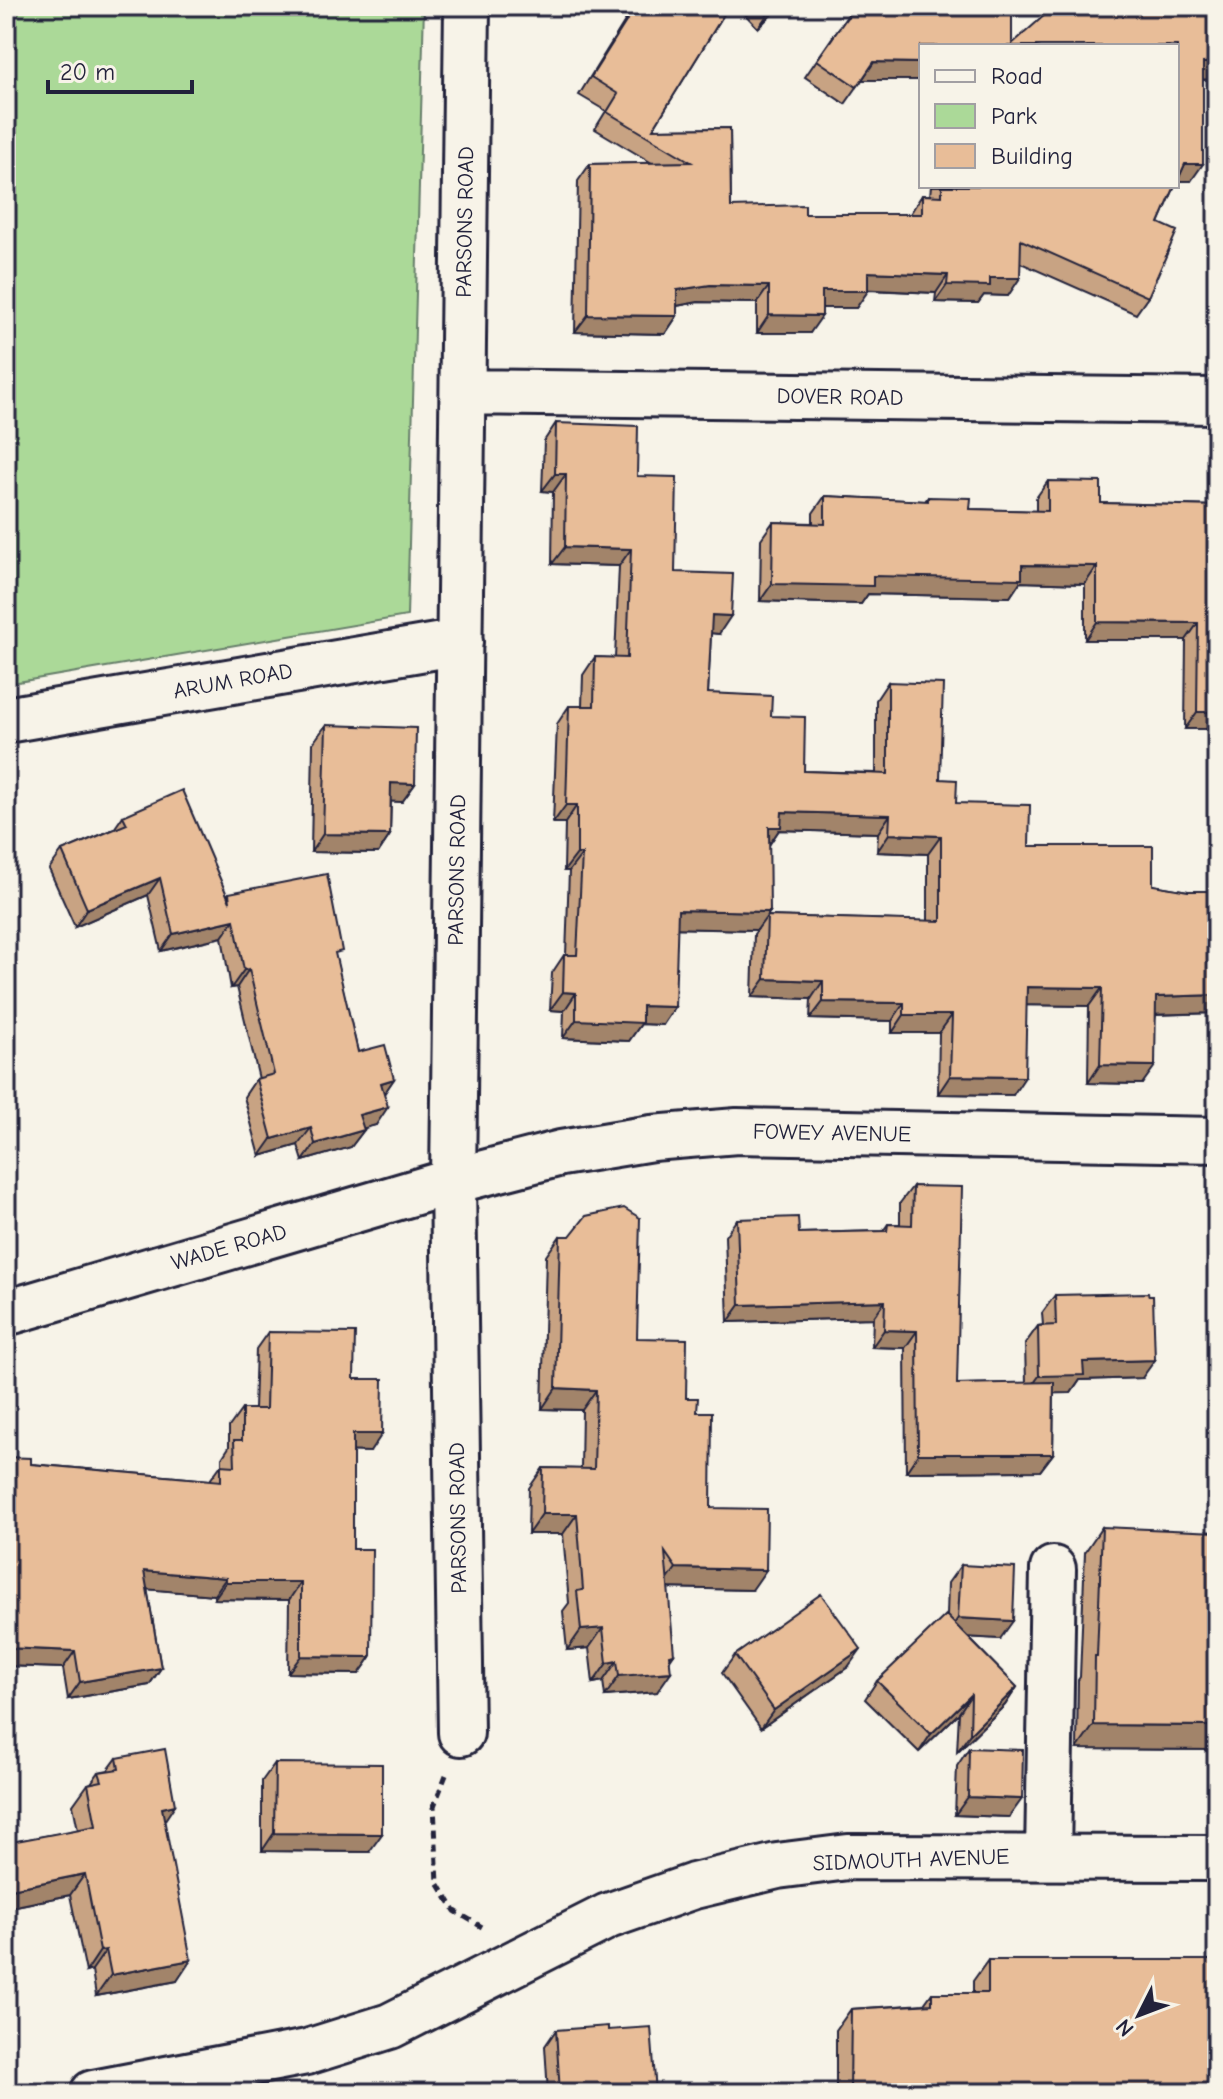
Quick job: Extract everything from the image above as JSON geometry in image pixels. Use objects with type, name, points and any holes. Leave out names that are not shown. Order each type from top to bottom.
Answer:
[{"type":"street","name":"PARSONS ROAD","points":[[461,1733],[453,1181],[467,6]]},
{"type":"street","name":"DOVER ROAD","points":[[463,392],[1217,401]]},
{"type":"street","name":"ARUM ROAD","points":[[6,720],[460,642]]},
{"type":"street","name":"FOWEY AVENUE","points":[[453,1181],[561,1153],[652,1138],[737,1131],[1217,1140]]},
{"type":"street","name":"WADE ROAD","points":[[6,1313],[453,1181]]},
{"type":"street","points":[[1048,1856],[1053,1569]]},
{"type":"street","name":"SIDMOUTH AVENUE","points":[[93,2093],[307,2052],[390,2026],[608,1916],[694,1886],[777,1866],[848,1857],[1217,1858]]},
{"type":"path","points":[[461,1733],[434,1806],[438,1883],[455,1911],[527,1957]]},
{"type":"green space","points":[[6,6],[424,6],[407,616],[6,684]]},
{"type":"building","points":[[636,6],[729,6],[653,129],[730,128],[731,207],[805,205],[805,214],[922,214],[922,195],[942,196],[942,188],[1174,188],[1159,223],[1177,231],[1148,297],[1021,240],[1020,278],[990,278],[990,286],[947,285],[948,275],[868,272],[868,291],[822,291],[822,316],[769,315],[769,286],[710,285],[677,290],[677,316],[588,315],[590,164],[691,162],[607,112],[618,94],[591,77]]},
{"type":"building","points":[[855,6],[1012,6],[1012,44],[919,44],[919,63],[874,62],[857,87],[817,60]]},
{"type":"building","points":[[1055,6],[1200,6],[1203,9],[1217,6],[1217,62],[1203,63],[1203,164],[1185,164],[1179,178],[1179,44],[1012,44]]},
{"type":"building","points":[[556,423],[638,426],[637,476],[677,477],[675,572],[733,574],[731,616],[712,615],[708,693],[772,696],[771,716],[805,717],[804,771],[888,774],[888,682],[943,684],[940,779],[957,780],[956,803],[1030,805],[1029,846],[1153,846],[1153,885],[1188,891],[1217,891],[1217,995],[1156,997],[1155,1066],[1100,1065],[1102,988],[1027,987],[1025,1077],[950,1076],[952,1015],[904,1015],[904,1003],[823,1002],[823,981],[765,979],[767,916],[941,921],[941,836],[889,834],[890,815],[782,812],[781,827],[769,827],[770,912],[678,910],[675,1007],[642,1006],[642,1023],[576,1020],[576,993],[563,992],[564,955],[577,955],[582,854],[577,854],[577,805],[566,805],[569,706],[594,706],[595,657],[627,658],[631,549],[565,547],[566,474],[555,474]]},
{"type":"building","points":[[1048,481],[1101,482],[1101,503],[1217,506],[1217,712],[1197,712],[1198,623],[1097,622],[1097,566],[1022,565],[1022,579],[873,576],[873,586],[772,584],[773,522],[825,524],[825,496],[928,501],[928,497],[971,498],[970,509],[1048,511]]},
{"type":"building","points":[[326,725],[416,728],[415,784],[391,783],[390,835],[323,834]]},
{"type":"building","points":[[182,790],[230,902],[229,893],[327,874],[342,951],[335,953],[358,1052],[385,1045],[394,1079],[381,1083],[388,1107],[359,1115],[364,1130],[315,1144],[311,1128],[272,1139],[256,1079],[274,1074],[249,969],[244,970],[234,920],[173,934],[160,878],[87,909],[62,851],[127,824],[123,816]]},
{"type":"building","points":[[913,1186],[962,1187],[957,1384],[1054,1382],[1053,1454],[918,1454],[917,1331],[884,1330],[885,1301],[740,1305],[737,1219],[798,1217],[799,1233],[887,1231],[888,1224],[912,1225]]},
{"type":"building","points":[[624,1208],[640,1218],[637,1338],[687,1339],[686,1398],[698,1398],[697,1412],[712,1412],[711,1508],[767,1509],[766,1570],[676,1568],[665,1552],[674,1654],[669,1655],[671,1672],[619,1676],[617,1661],[607,1663],[603,1628],[581,1630],[577,1591],[583,1590],[577,1514],[542,1514],[543,1468],[594,1469],[596,1390],[556,1388],[560,1236],[570,1236],[586,1216]]},
{"type":"building","points":[[1148,1293],[1153,1296],[1155,1360],[1083,1362],[1084,1375],[1039,1376],[1038,1326],[1056,1325],[1055,1295]]},
{"type":"building","points":[[268,1332],[355,1333],[354,1379],[383,1379],[382,1434],[353,1434],[353,1549],[372,1549],[371,1657],[301,1656],[301,1582],[226,1582],[226,1578],[144,1571],[161,1668],[80,1682],[75,1651],[6,1648],[6,1457],[31,1458],[31,1464],[221,1481],[221,1465],[235,1466],[234,1440],[242,1440],[242,1409],[266,1409]]},
{"type":"building","points":[[1102,1527],[1217,1532],[1217,1726],[1094,1725]]},
{"type":"building","points":[[961,1565],[1015,1568],[1013,1621],[958,1618]]},
{"type":"building","points":[[821,1594],[861,1649],[774,1710],[735,1655]]},
{"type":"building","points":[[946,1615],[1017,1687],[970,1734],[971,1695],[931,1734],[877,1681]]},
{"type":"building","points":[[969,1748],[1023,1750],[1022,1799],[968,1797]]},
{"type":"building","points":[[165,1749],[175,1805],[162,1808],[191,1960],[111,1975],[106,1950],[100,1951],[85,1874],[6,1890],[6,1843],[96,1826],[88,1784],[102,1781],[99,1772],[119,1769],[117,1758]]},
{"type":"building","points":[[275,1763],[382,1764],[382,1834],[274,1833]]},
{"type":"building","points":[[6,1925],[15,1970],[15,1987],[6,1988]]},
{"type":"building","points":[[988,1960],[1217,1960],[1217,2089],[1105,2089],[1105,2093],[850,2093],[851,2009],[932,2004],[932,1993],[988,1993]]},
{"type":"building","points":[[608,2026],[608,2030],[651,2027],[656,2093],[560,2093],[556,2030]]}]
